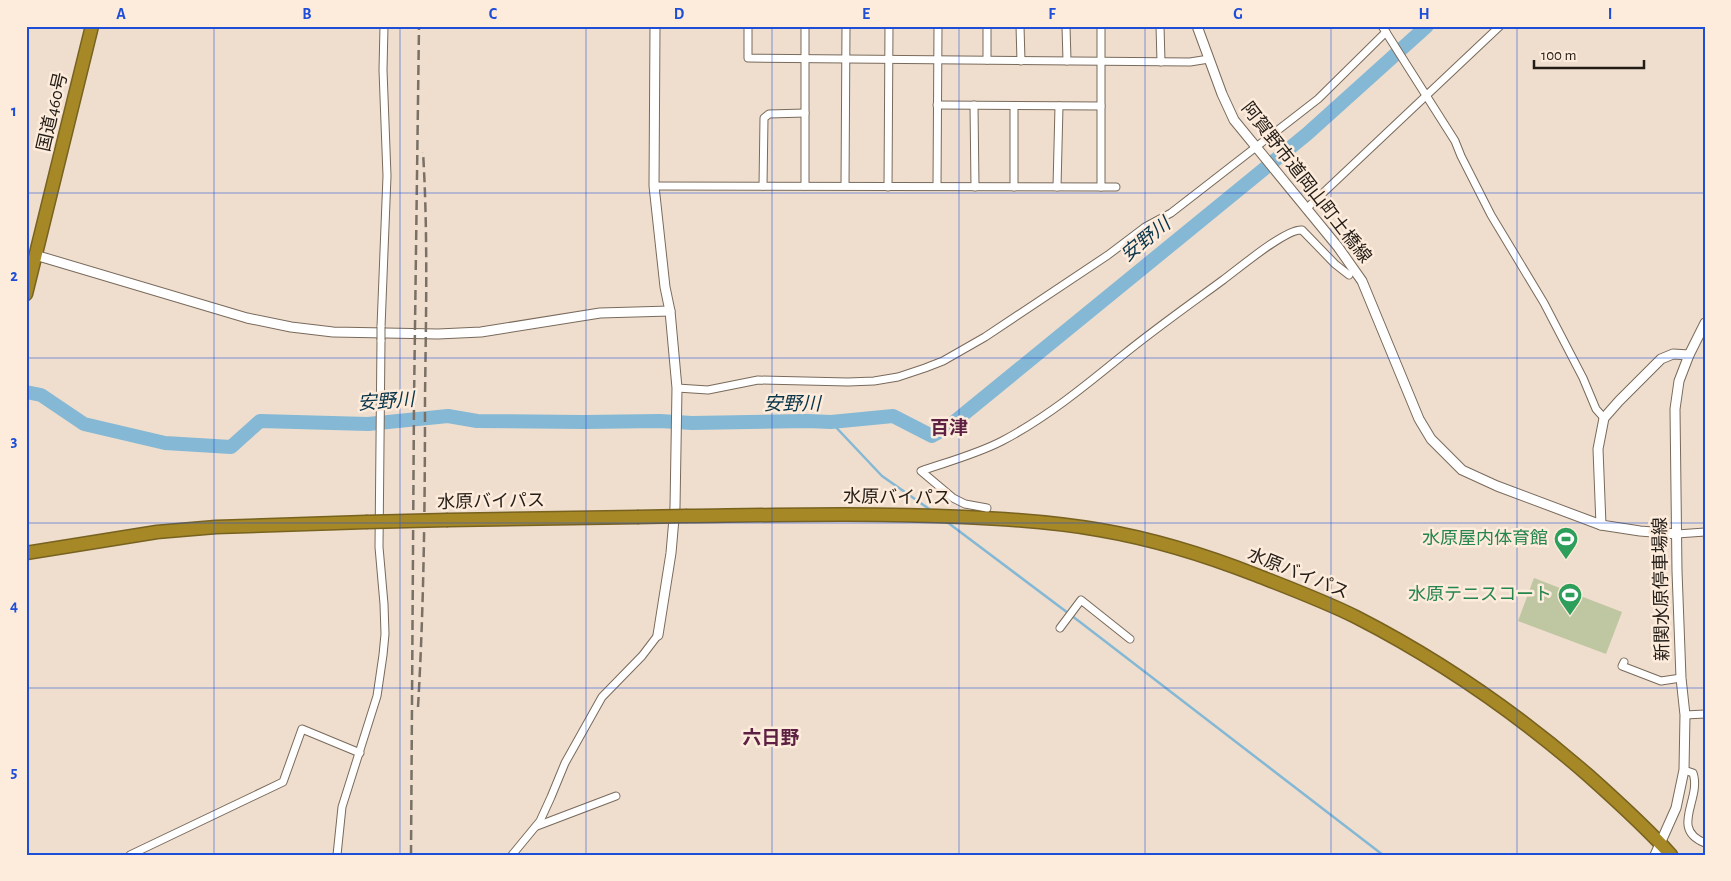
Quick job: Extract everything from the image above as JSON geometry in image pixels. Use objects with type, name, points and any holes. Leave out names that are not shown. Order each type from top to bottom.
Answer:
[{"type":"highway","name":"国道460号","points":[[26,294],[92,26]]},
{"type":"highway","name":"水原バイパス","points":[[26,553],[157,532],[216,527],[448,520],[834,514],[920,515],[1017,520],[1101,530],[1188,550],[1287,586],[1354,616],[1448,670],[1529,726],[1608,793],[1660,842],[1671,855]]},
{"type":"street","points":[[337,855],[342,807],[377,696],[385,634],[379,547],[381,327],[387,176],[383,70],[384,26]]},
{"type":"street","points":[[512,855],[537,826],[552,797],[565,763],[602,697],[642,656],[658,631],[671,553],[675,507],[677,388],[670,311],[665,287],[654,186],[655,26]]},
{"type":"street","points":[[748,26],[748,58],[1101,62],[1190,62],[1209,59]]},
{"type":"street","points":[[805,26],[805,186]]},
{"type":"street","points":[[845,186],[846,26]]},
{"type":"street","points":[[888,186],[889,26]]},
{"type":"street","points":[[937,186],[938,26]]},
{"type":"street","points":[[987,26],[987,60]]},
{"type":"street","points":[[1020,26],[1020,61]]},
{"type":"street","points":[[1066,26],[1067,61]]},
{"type":"street","points":[[1101,26],[1101,187]]},
{"type":"street","points":[[1160,26],[1161,62]]},
{"type":"street","name":"阿賀野市道岡山町土橋線","points":[[1197,26],[1222,94],[1234,120],[1338,247],[1362,281],[1419,419],[1431,439],[1462,470],[1497,486],[1601,524],[1640,531],[1677,534]]},
{"type":"street","points":[[1303,205],[1500,26]]},
{"type":"street","points":[[677,388],[708,390],[758,380],[874,381],[898,377],[943,361],[1002,326],[1108,255],[1145,227],[1171,213],[1259,152],[1318,99],[1385,32],[1455,141],[1465,165],[1507,244],[1544,303],[1584,378],[1596,409],[1604,418]]},
{"type":"street","points":[[937,105],[1101,106]]},
{"type":"street","points":[[974,105],[975,187]]},
{"type":"street","points":[[1014,106],[1014,187]]},
{"type":"street","points":[[1057,187],[1059,106]]},
{"type":"street","points":[[763,186],[764,118],[769,114],[805,113]]},
{"type":"street","points":[[654,186],[1116,187]]},
{"type":"street","points":[[987,508],[965,504],[953,498],[921,471],[1002,441],[1050,411],[1174,316],[1290,232],[1298,230],[1305,232],[1349,275]]},
{"type":"street","points":[[35,255],[247,318],[291,327],[333,332],[438,334],[481,332],[600,313],[670,311]]},
{"type":"street","name":"新関水原停車場線","points":[[1655,855],[1676,808],[1684,770],[1685,715],[1681,678],[1675,409],[1679,381],[1689,355],[1705,323]]},
{"type":"street","points":[[1601,524],[1598,449],[1604,418],[1618,401],[1661,359],[1673,354],[1689,355]]},
{"type":"street","points":[[1677,534],[1705,532]]},
{"type":"street","points":[[1060,628],[1081,600],[1130,639]]},
{"type":"street","points":[[1624,662],[1622,666],[1661,681],[1681,678]]},
{"type":"street","points":[[1685,715],[1705,714]]},
{"type":"street","points":[[130,855],[282,782],[302,729],[360,753]]},
{"type":"street","points":[[1684,770],[1693,773],[1696,780],[1687,822],[1688,830],[1696,840],[1705,843]]},
{"type":"street","points":[[537,826],[616,796]]},
{"type":"green space","name":"水原テニスコート","points":[[1534,578],[1622,612],[1606,654],[1518,621]]},
{"type":"waterway","name":"安野川","points":[[26,392],[41,395],[84,424],[165,443],[231,447],[260,421],[368,424],[448,416],[477,421],[660,421],[692,423],[831,422],[893,416],[932,436],[948,427],[1307,134],[1427,26]]},
{"type":"waterway","points":[[831,422],[882,476],[932,511]]},
{"type":"waterway","points":[[947,522],[1383,855]]},
{"type":"railway","points":[[411,855],[419,26]]},
{"type":"railway","points":[[418,707],[423,591],[425,474],[426,244],[423,152]]},
{"type":"place","name":"水原屋内体育館","points":[[1566,560]]},
{"type":"place","name":"水原テニスコート","points":[[1570,616]]},
{"type":"district","name":"百津","points":[[949,428]]},
{"type":"district","name":"六日野","points":[[771,738]]}]
